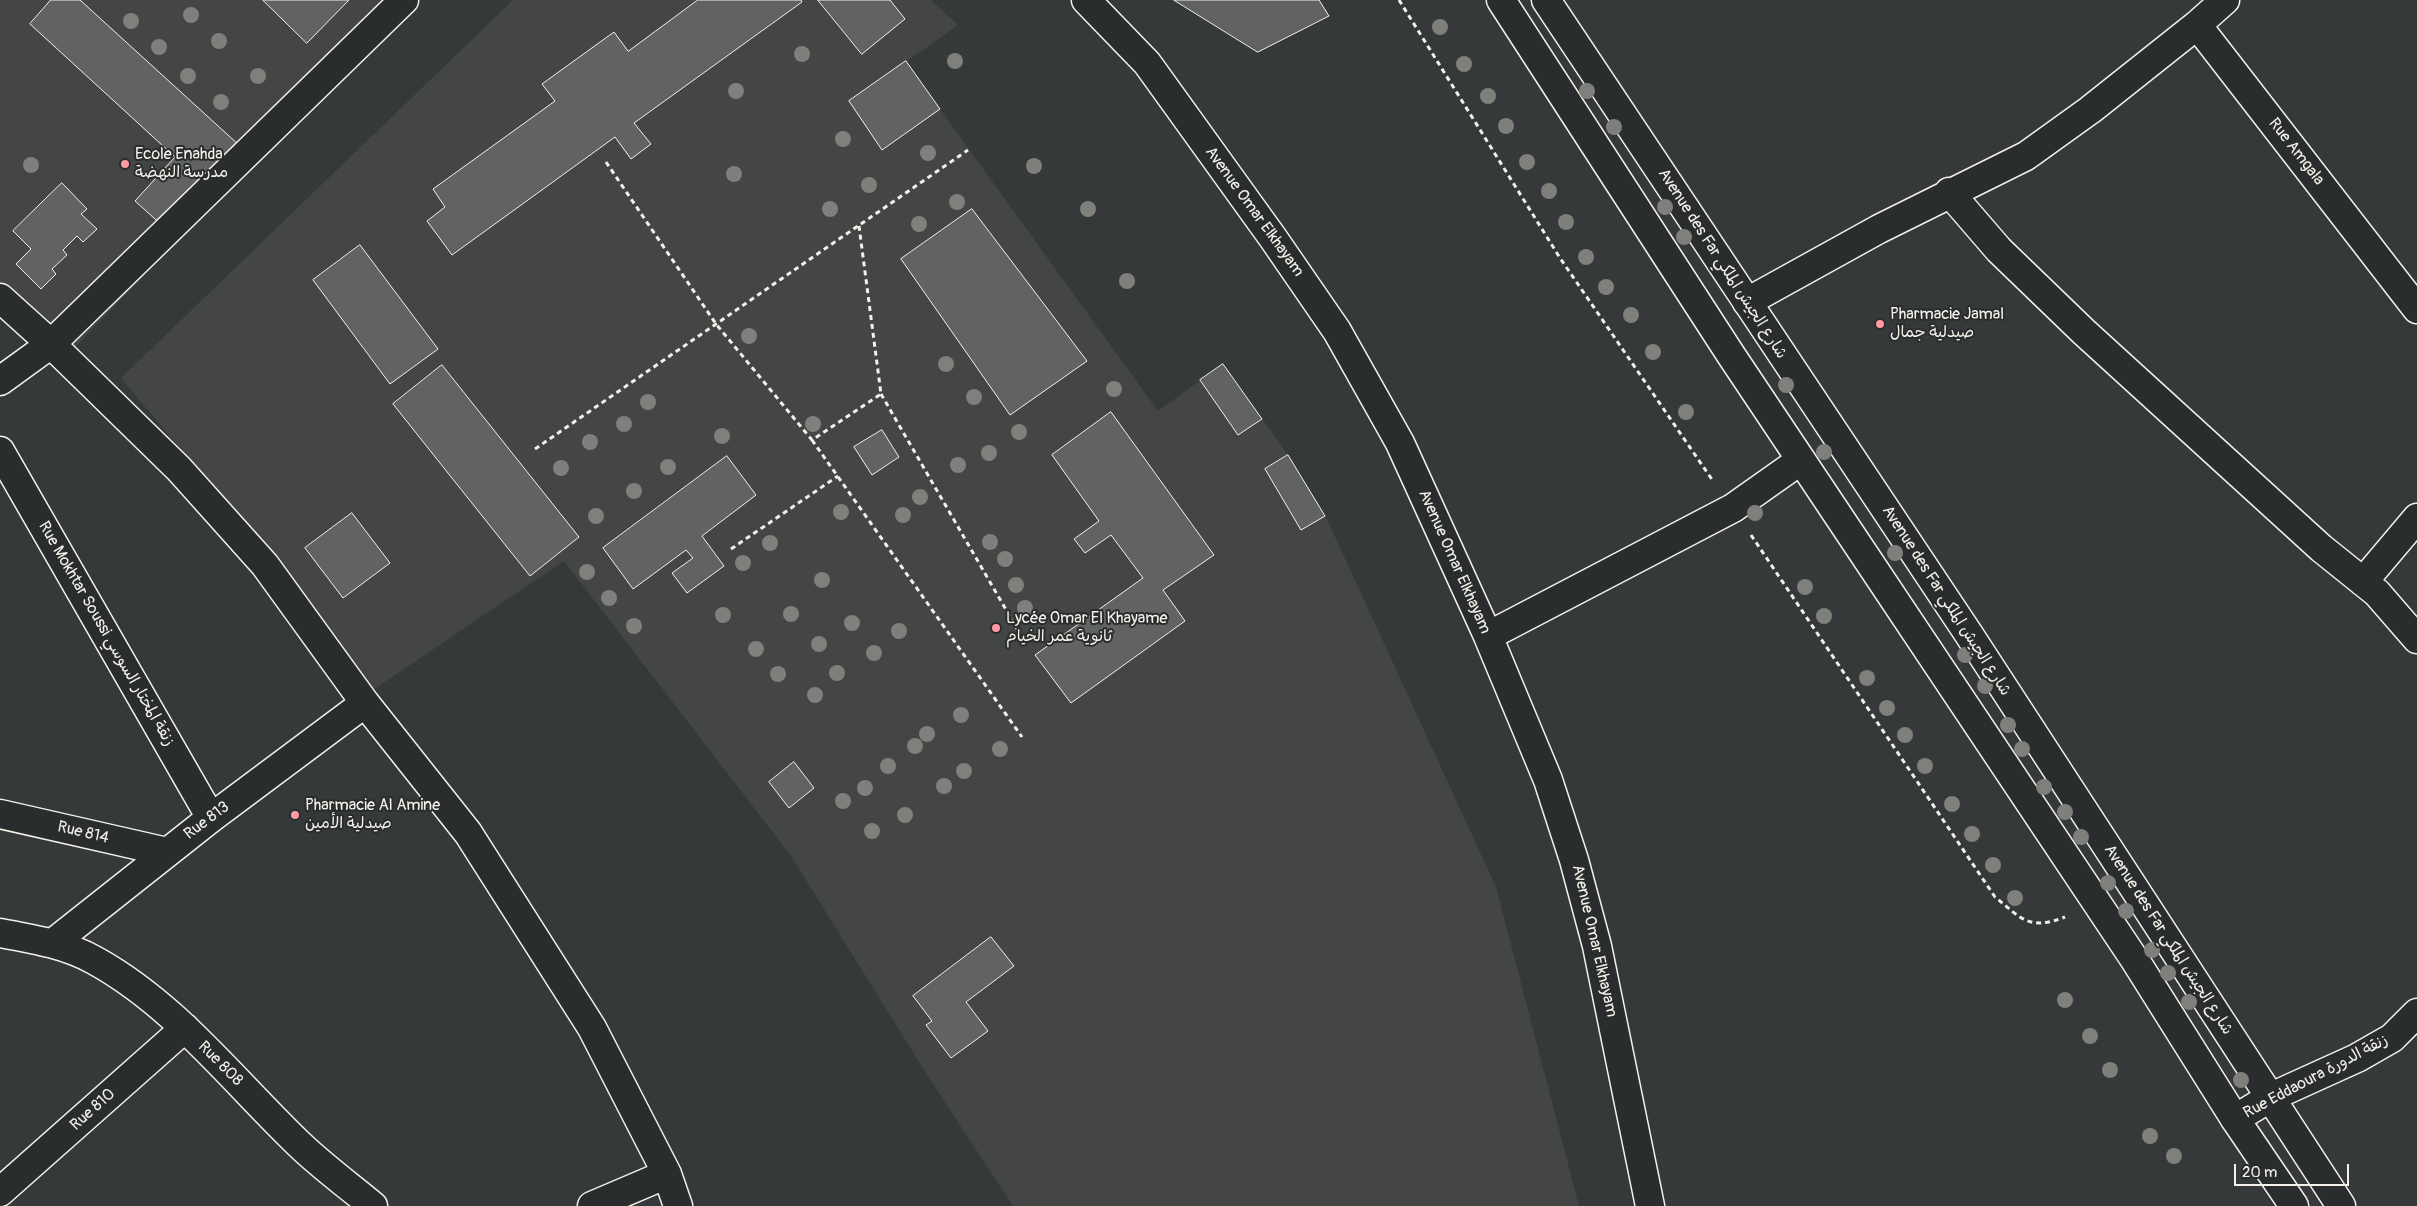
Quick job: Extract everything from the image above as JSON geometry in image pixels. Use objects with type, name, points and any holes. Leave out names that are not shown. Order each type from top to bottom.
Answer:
[{"type":"street","points":[[0,381],[51,344],[404,0]]},
{"type":"street","name":"Avenue Omar Elkhayam","points":[[1086,0],[1147,63],[1338,331],[1400,443],[1488,636],[1548,780],[1574,860],[1597,946],[1650,1206]]},
{"type":"street","points":[[1501,0],[1801,460],[2136,960],[2235,1119],[2294,1206]]},
{"type":"street","name":"Avenue des Far شارع الجيش الملكي","points":[[1546,0],[1968,633],[2341,1206]]},
{"type":"street","points":[[1747,302],[1949,192],[2026,156],[2090,110],[2197,25],[2225,0]]},
{"type":"street","name":"Rue Amgala","points":[[2197,25],[2417,309]]},
{"type":"street","points":[[1949,192],[1999,250],[2084,332],[2321,548],[2377,593],[2417,639]]},
{"type":"street","points":[[0,298],[51,344],[179,469],[265,566],[365,703],[468,833],[592,1028],[667,1174],[678,1206]]},
{"type":"street","name":"Rue Mokhtar Soussi زنقة المختار السوسي","points":[[0,451],[211,818]]},
{"type":"street","points":[[1488,636],[1732,508],[1801,460]]},
{"type":"street","points":[[2363,582],[2417,518]]},
{"type":"street","name":"Rue 813","points":[[53,942],[211,818],[365,703]]},
{"type":"street","name":"Rue 814","points":[[0,814],[167,852]]},
{"type":"street","name":"Rue 808","points":[[0,933],[53,942],[94,960],[131,984],[185,1028],[301,1146],[373,1206]]},
{"type":"street","name":"Rue Eddaoura زنقة الدورة","points":[[2235,1119],[2271,1097],[2364,1054],[2392,1038],[2417,1013]]},
{"type":"street","name":"Rue 810","points":[[0,1192],[185,1028]]},
{"type":"street","points":[[592,1206],[667,1174]]},
{"type":"path","points":[[535,449],[968,150]]},
{"type":"path","points":[[606,162],[716,324],[812,440],[1022,737]]},
{"type":"path","points":[[859,226],[881,394],[1024,639]]},
{"type":"path","points":[[812,440],[881,394]]},
{"type":"path","points":[[731,550],[838,476]]},
{"type":"shaded area","name":"Ecole Enahda مدرسة النهضة","points":[[0,0],[408,0],[56,367],[0,313]]},
{"type":"shaded area","name":"Lycée Omar El Khayame ثانوية عمر الخيام","points":[[513,0],[931,0],[958,25],[906,62],[1158,411],[1223,364],[1288,455],[1325,515],[1496,887],[1579,1206],[1013,1206],[929,1078],[791,856],[564,561],[367,694],[275,563],[121,378]]},
{"type":"building","points":[[51,0],[80,0],[240,146],[165,228],[135,201],[175,157],[30,24]]},
{"type":"building","points":[[263,0],[349,0],[307,43]]},
{"type":"building","points":[[698,0],[801,0],[802,2],[634,123],[651,144],[631,159],[615,137],[452,255],[427,221],[445,207],[433,189],[555,101],[542,84],[614,32],[628,51]]},
{"type":"building","points":[[818,0],[890,0],[905,19],[862,54]]},
{"type":"building","points":[[1174,0],[1319,0],[1329,16],[1258,52]]},
{"type":"building","points":[[906,61],[940,109],[882,150],[849,101]]},
{"type":"building","points":[[62,183],[87,209],[81,214],[97,229],[83,242],[77,236],[63,250],[67,255],[52,269],[56,274],[41,289],[16,264],[31,249],[13,231]]},
{"type":"building","points":[[972,209],[1087,361],[1010,415],[901,259]]},
{"type":"building","points":[[360,245],[438,349],[390,384],[313,280]]},
{"type":"building","points":[[1223,364],[1262,419],[1238,435],[1200,380]]},
{"type":"building","points":[[442,365],[579,537],[530,576],[393,404]]},
{"type":"building","points":[[1111,412],[1214,555],[1163,590],[1185,621],[1071,703],[1035,655],[1143,578],[1111,535],[1085,553],[1074,539],[1099,521],[1052,455]]},
{"type":"building","points":[[882,430],[899,457],[872,475],[854,447]]},
{"type":"building","points":[[1288,455],[1325,516],[1301,530],[1265,469]]},
{"type":"building","points":[[727,456],[756,495],[702,536],[724,566],[687,593],[672,573],[693,558],[686,550],[633,589],[603,548]]},
{"type":"building","points":[[352,513],[390,563],[343,598],[305,548]]},
{"type":"building","points":[[794,762],[814,788],[789,808],[769,782]]},
{"type":"building","points":[[991,937],[1014,966],[966,1002],[988,1031],[951,1058],[926,1025],[932,1021],[913,996]]},
{"type":"place","name":"Ecole Enahda مدرسة النهضة","points":[[125,164]]},
{"type":"place","name":"Pharmacie Jamal صيدلية جمال","points":[[1880,324]]},
{"type":"place","name":"Lycée Omar El Khayame ثانوية عمر الخيام","points":[[996,628]]},
{"type":"place","name":"Pharmacie Al Amine صيدلية الأمين","points":[[295,815]]}]
